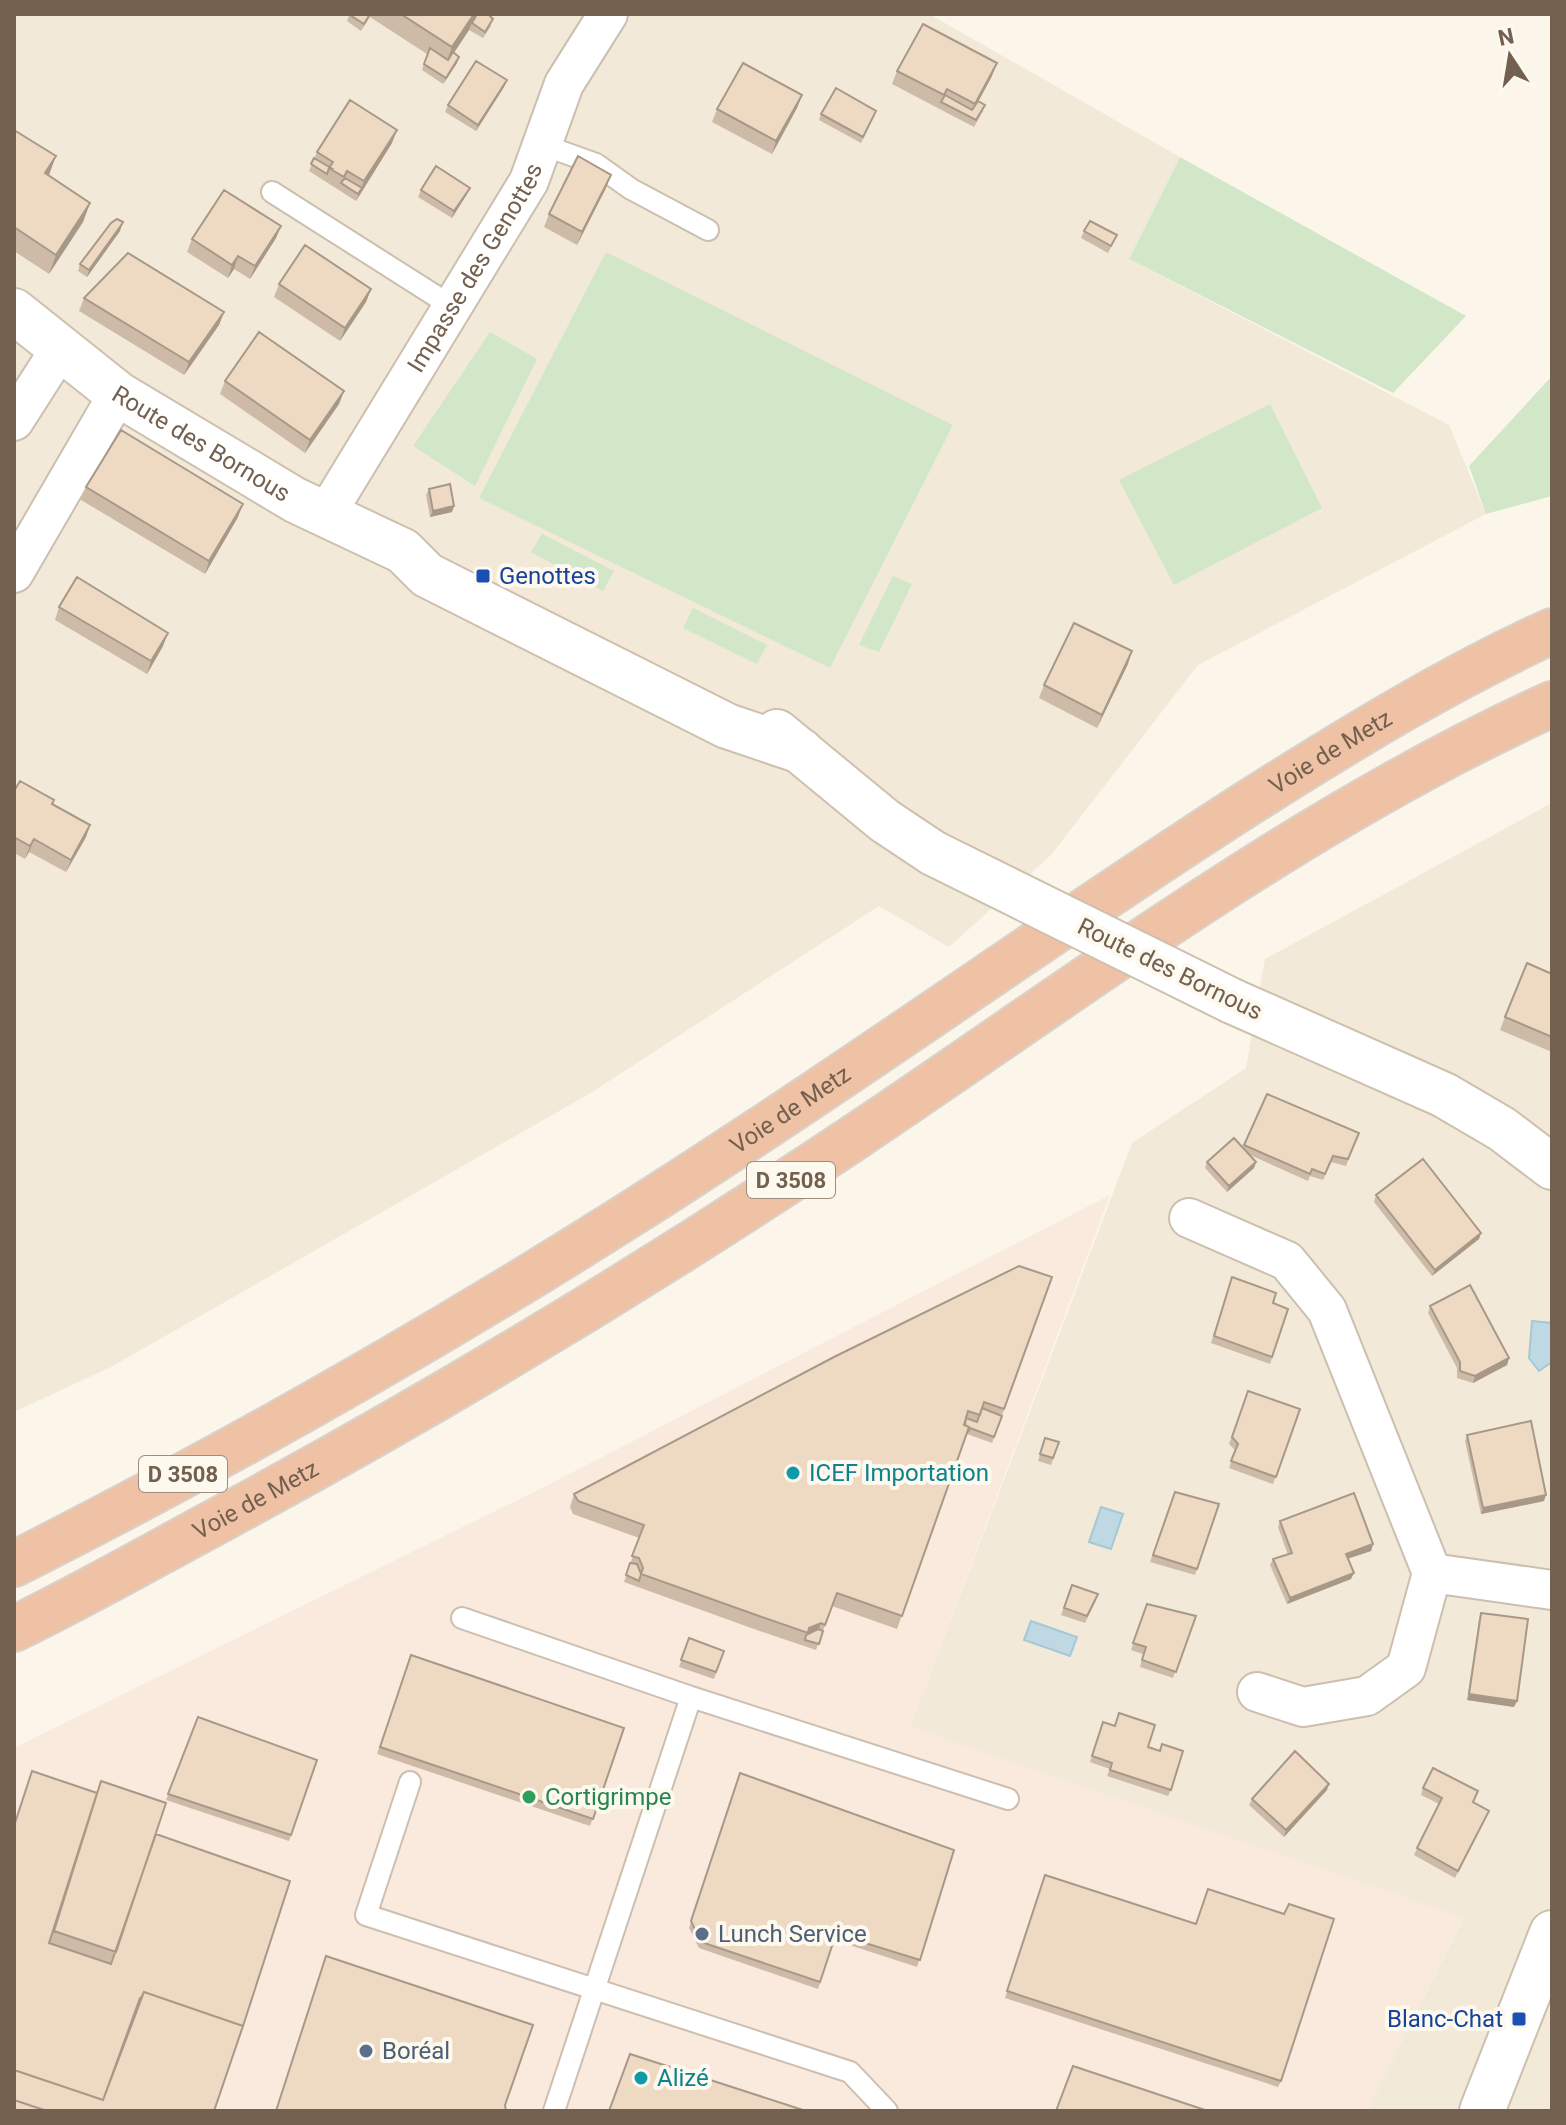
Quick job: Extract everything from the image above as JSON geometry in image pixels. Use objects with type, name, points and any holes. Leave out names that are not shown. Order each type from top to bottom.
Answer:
[{"type":"highway","name":"Voie de Metz","points":[[25,1557],[316,1401],[652,1200],[1190,840],[1441,685],[1552,631]]},
{"type":"highway","name":"Voie de Metz","points":[[14,1629],[309,1472],[558,1327],[764,1198],[1247,873],[1429,764],[1552,704]]},
{"type":"street","name":"Impasse des Genottes","points":[[326,514],[529,181],[564,84],[608,14]]},
{"type":"street","name":"Route des Bornous","points":[[14,311],[62,346],[118,394],[295,500],[403,551],[427,575],[727,726],[801,751],[885,821],[933,853],[1232,1001],[1444,1095],[1502,1129],[1552,1167]]},
{"type":"street","points":[[14,421],[62,346]]},
{"type":"street","points":[[14,573],[118,394]]},
{"type":"street","points":[[1189,1218],[1287,1261],[1327,1310],[1432,1573],[1406,1668],[1367,1696],[1303,1707],[1257,1692]]},
{"type":"street","points":[[1432,1573],[1552,1590]]},
{"type":"street","points":[[1491,2102],[1552,1933]]},
{"type":"lane","points":[[543,145],[596,164],[631,189],[708,230]]},
{"type":"lane","points":[[272,192],[453,307]]},
{"type":"lane","points":[[462,1618],[691,1697],[1008,1799]]},
{"type":"lane","points":[[554,2111],[691,1697]]},
{"type":"lane","points":[[410,1782],[366,1915],[850,2072],[887,2111]]},
{"type":"shaded area","points":[[14,14],[929,14],[1180,157],[1129,259],[1449,425],[1486,514],[1198,665],[1051,855],[949,947],[879,906],[589,1094],[111,1367],[14,1412]]},
{"type":"shaded area","points":[[1552,803],[1552,2111],[1367,2111],[1463,1918],[910,1727],[1132,1143],[1246,1068],[1265,959]]},
{"type":"shaded area","points":[[1110,1195],[910,1727],[1463,1917],[1367,2111],[14,2111],[14,1748],[548,1485]]},
{"type":"green space","points":[[1180,157],[1466,316],[1393,393],[1129,259]]},
{"type":"green space","points":[[606,252],[953,425],[830,668],[479,498]]},
{"type":"green space","points":[[490,332],[537,359],[475,486],[413,446]]},
{"type":"green space","points":[[1552,376],[1552,496],[1486,514],[1469,466]]},
{"type":"green space","points":[[1270,404],[1322,508],[1174,585],[1119,480]]},
{"type":"green space","points":[[542,534],[614,571],[603,591],[531,552]]},
{"type":"green space","points":[[893,576],[912,584],[879,652],[859,645]]},
{"type":"green space","points":[[693,608],[767,645],[757,664],[683,628]]},
{"type":"water","points":[[1532,1321],[1552,1323],[1552,1362],[1539,1371],[1529,1358]]},
{"type":"water","points":[[1101,1507],[1123,1514],[1111,1549],[1089,1542]]},
{"type":"water","points":[[1031,1621],[1077,1637],[1070,1656],[1024,1640]]},
{"type":"building","points":[[350,14],[370,14],[364,24]]},
{"type":"building","points":[[401,14],[474,14],[452,47]]},
{"type":"building","points":[[477,14],[488,14],[493,19],[485,32],[472,23]]},
{"type":"building","points":[[923,24],[997,63],[975,104],[947,89],[944,95],[897,71]]},
{"type":"building","points":[[430,48],[448,60],[453,52],[459,57],[446,78],[424,64]]},
{"type":"building","points":[[476,61],[507,80],[478,125],[448,105]]},
{"type":"building","points":[[743,63],[802,95],[776,141],[717,109]]},
{"type":"building","points":[[836,88],[876,111],[863,137],[821,114]]},
{"type":"building","points":[[945,95],[972,110],[978,101],[985,105],[976,120],[941,102]]},
{"type":"building","points":[[350,100],[397,130],[364,181],[347,171],[344,177],[329,168],[333,162],[317,152]]},
{"type":"building","points":[[14,130],[56,156],[45,173],[90,203],[56,255],[14,227]]},
{"type":"building","points":[[578,156],[611,175],[582,232],[549,214]]},
{"type":"building","points":[[314,158],[331,168],[327,174],[311,164]]},
{"type":"building","points":[[436,166],[470,188],[454,211],[421,190]]},
{"type":"building","points":[[345,178],[362,188],[358,194],[341,183]]},
{"type":"building","points":[[224,190],[281,226],[255,266],[238,256],[232,265],[192,239]]},
{"type":"building","points":[[117,219],[122,224],[89,270],[80,264],[111,223]]},
{"type":"building","points":[[1090,221],[1117,235],[1111,246],[1084,231]]},
{"type":"building","points":[[305,245],[371,289],[345,328],[279,284]]},
{"type":"building","points":[[128,253],[224,312],[189,362],[84,298]]},
{"type":"building","points":[[259,332],[344,391],[310,440],[225,381]]},
{"type":"building","points":[[121,430],[243,504],[209,561],[86,487]]},
{"type":"building","points":[[450,484],[454,506],[433,511],[429,489]]},
{"type":"building","points":[[77,577],[168,633],[151,661],[59,607]]},
{"type":"building","points":[[1074,623],[1132,651],[1102,715],[1044,685]]},
{"type":"building","points":[[20,781],[54,800],[52,804],[90,825],[71,860],[34,839],[30,846],[14,837],[14,791]]},
{"type":"building","points":[[1527,963],[1552,974],[1552,1037],[1505,1017]]},
{"type":"building","points":[[1267,1094],[1359,1133],[1348,1159],[1333,1156],[1325,1174],[1312,1169],[1310,1174],[1244,1145]]},
{"type":"building","points":[[1234,1138],[1256,1162],[1229,1186],[1207,1162]]},
{"type":"building","points":[[1423,1159],[1481,1233],[1435,1270],[1376,1195]]},
{"type":"building","name":"ICEF Importation","points":[[1019,1266],[1052,1277],[1004,1409],[984,1402],[980,1415],[968,1411],[964,1425],[969,1427],[902,1616],[837,1593],[825,1625],[821,1623],[809,1628],[808,1633],[641,1574],[643,1568],[639,1558],[632,1556],[644,1525],[578,1501],[574,1494],[834,1357]]},
{"type":"building","points":[[1232,1277],[1276,1293],[1273,1303],[1288,1309],[1272,1357],[1214,1336]]},
{"type":"building","points":[[1470,1285],[1509,1358],[1475,1376],[1460,1371],[1460,1362],[1430,1306]]},
{"type":"building","points":[[1248,1391],[1300,1409],[1276,1477],[1231,1461],[1238,1444],[1232,1437]]},
{"type":"building","points":[[982,1408],[1002,1416],[994,1437],[970,1428],[968,1432],[969,1427],[965,1425],[966,1418],[977,1422]]},
{"type":"building","points":[[1531,1421],[1546,1495],[1483,1508],[1467,1435]]},
{"type":"building","points":[[1045,1438],[1059,1442],[1053,1458],[1040,1454]]},
{"type":"building","points":[[1175,1492],[1219,1504],[1197,1569],[1153,1555]]},
{"type":"building","points":[[1354,1493],[1373,1544],[1346,1554],[1354,1573],[1290,1598],[1273,1559],[1292,1553],[1280,1521]]},
{"type":"building","points":[[630,1563],[637,1564],[641,1574],[639,1581],[626,1575]]},
{"type":"building","points":[[1072,1585],[1098,1594],[1087,1616],[1064,1608]]},
{"type":"building","points":[[1147,1604],[1196,1616],[1176,1672],[1142,1660],[1146,1647],[1133,1643]]},
{"type":"building","points":[[1481,1613],[1528,1619],[1517,1701],[1469,1694]]},
{"type":"building","points":[[818,1629],[823,1631],[819,1644],[805,1640],[806,1635]]},
{"type":"building","points":[[689,1638],[724,1651],[716,1672],[681,1660]]},
{"type":"building","points":[[411,1655],[624,1728],[593,1819],[380,1747]]},
{"type":"building","points":[[1119,1713],[1155,1725],[1148,1747],[1160,1751],[1162,1744],[1183,1751],[1171,1790],[1110,1770],[1112,1763],[1092,1756],[1103,1722],[1115,1726]]},
{"type":"building","points":[[198,1717],[317,1760],[291,1835],[168,1794]]},
{"type":"building","points":[[1295,1751],[1329,1784],[1286,1830],[1252,1799]]},
{"type":"building","points":[[1433,1768],[1478,1791],[1473,1802],[1489,1811],[1458,1871],[1417,1848],[1442,1798],[1423,1788]]},
{"type":"building","points":[[32,1771],[97,1793],[49,1943],[111,1964],[156,1834],[290,1881],[243,2026],[144,1992],[103,2100],[14,2070],[14,1826]]},
{"type":"building","points":[[740,1773],[954,1850],[920,1960],[836,1934],[820,1982],[701,1942],[691,1921]]},
{"type":"building","points":[[101,1781],[166,1803],[116,1952],[54,1931]]},
{"type":"building","points":[[1045,1875],[1196,1924],[1208,1889],[1284,1914],[1289,1904],[1334,1919],[1281,2081],[1007,1991]]},
{"type":"building","name":"Boréal","points":[[326,1956],[533,2025],[505,2105],[506,2111],[276,2111]]},
{"type":"building","points":[[144,1992],[243,2026],[214,2111],[47,2111],[14,2100],[14,2070],[103,2100]]},
{"type":"building","points":[[630,2054],[806,2111],[609,2111]]},
{"type":"building","points":[[1073,2066],[1208,2111],[1056,2111]]},
{"type":"building","points":[[14,2100],[47,2111],[14,2111]]},
{"type":"place","name":"Genottes","points":[[483,576]]},
{"type":"place","name":"ICEF Importation","points":[[793,1473]]},
{"type":"place","name":"Cortigrimpe","points":[[529,1797]]},
{"type":"place","name":"Lunch Service","points":[[702,1934]]},
{"type":"place","name":"Blanc-Chat","points":[[1519,2019]]},
{"type":"place","name":"Boréal","points":[[366,2051]]},
{"type":"place","name":"Alizé","points":[[641,2078]]}]
